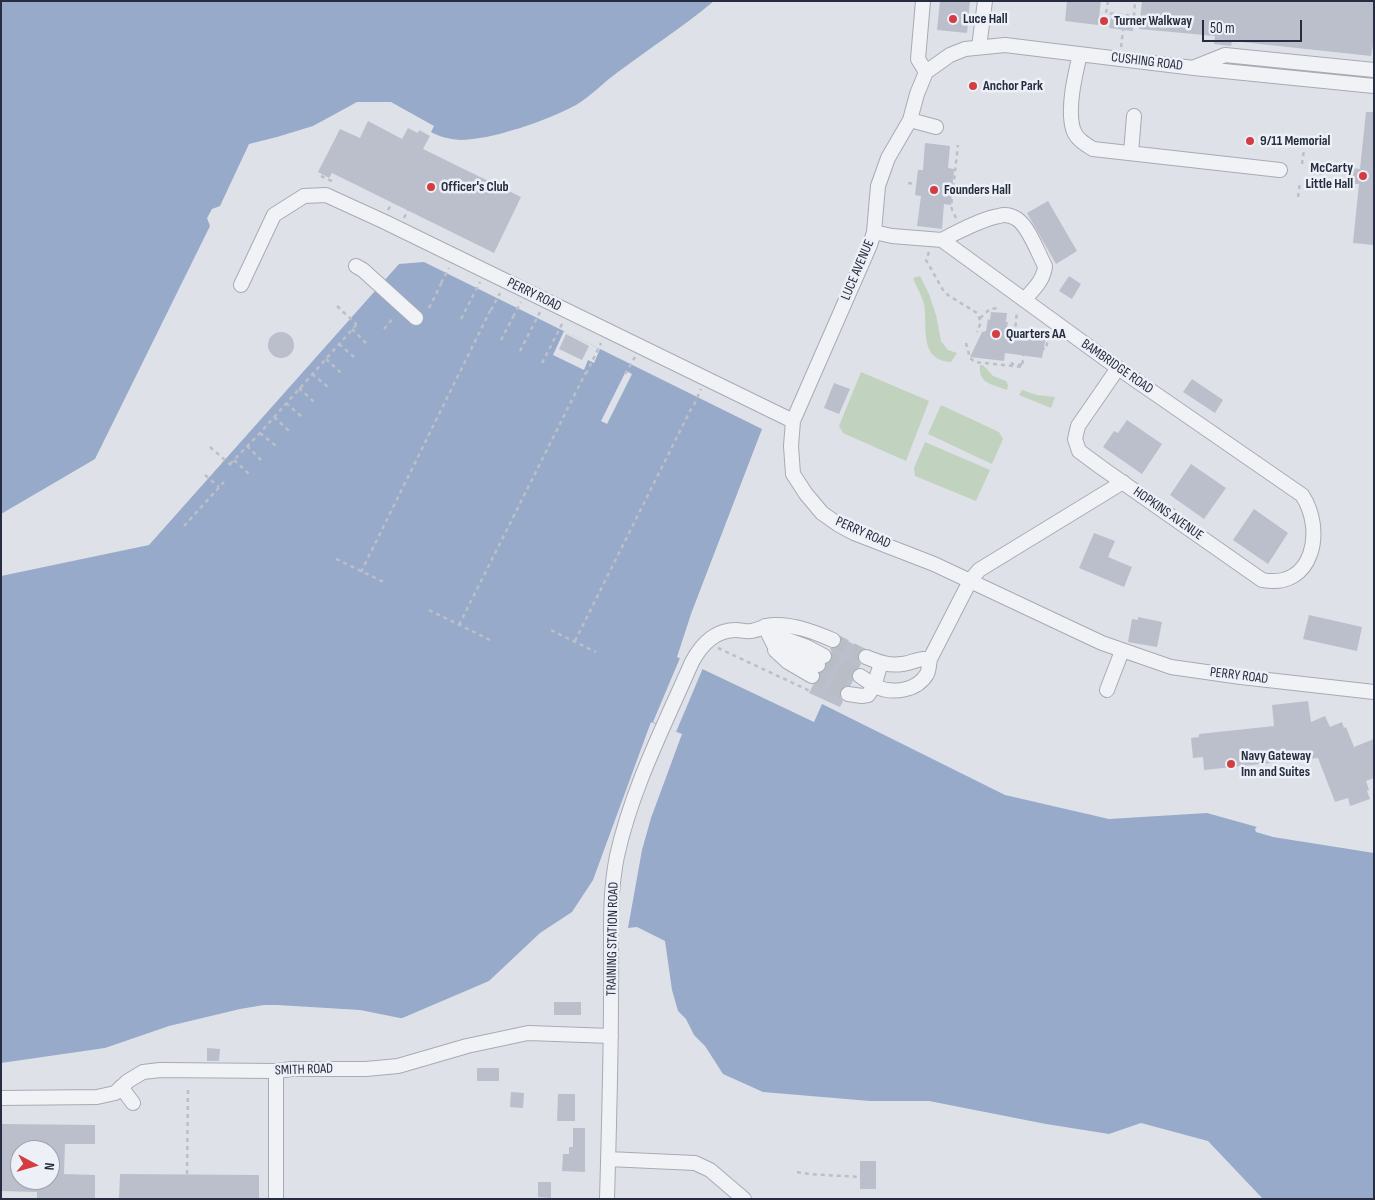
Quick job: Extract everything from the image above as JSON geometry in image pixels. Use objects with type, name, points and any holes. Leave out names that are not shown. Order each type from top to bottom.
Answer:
[{"type":"street","points":[[923,1],[918,59],[926,72]]},
{"type":"street","points":[[979,46],[985,1]]},
{"type":"street","name":"CUSHING ROAD","points":[[926,72],[950,55],[965,49],[979,46],[1004,45],[1194,68],[1374,86]]},
{"type":"street","points":[[1080,54],[1072,108],[1073,130],[1080,140],[1092,149],[1280,170]]},
{"type":"street","points":[[1194,68],[1225,55],[1374,70]]},
{"type":"street","name":"LUCE AVENUE","points":[[793,421],[874,232],[881,176],[888,158],[910,120],[926,72]]},
{"type":"street","points":[[1130,153],[1134,116]]},
{"type":"street","points":[[910,120],[936,127]]},
{"type":"street","name":"PERRY ROAD","points":[[241,285],[274,215],[304,196],[326,195],[387,217],[793,421],[791,446],[793,474],[806,494],[822,513],[854,533],[914,555],[1122,651],[1171,667],[1374,692]]},
{"type":"street","points":[[874,232],[892,236],[942,240],[952,234],[1000,215],[1010,216],[1018,220],[1024,227],[1044,266],[1044,272],[1040,280],[1021,302]]},
{"type":"street","name":"BAMBRIDGE ROAD","points":[[942,240],[1021,302],[1302,495]]},
{"type":"street","points":[[356,266],[363,270],[416,318]]},
{"type":"street","points":[[1118,368],[1078,426],[1075,439],[1079,451],[1123,482]]},
{"type":"street","name":"HOPKINS AVENUE","points":[[970,581],[979,570],[1123,482],[1262,580],[1275,583],[1285,580],[1304,568],[1312,549],[1313,518],[1309,506],[1302,495]]},
{"type":"street","points":[[881,663],[874,686],[868,695],[862,696],[854,684],[874,686],[892,690],[905,690],[923,680],[928,672],[930,659],[970,581]]},
{"type":"street","name":"TRAINING STATION ROAD","points":[[607,1199],[613,881],[619,848],[630,807],[692,662],[697,652],[708,640],[725,632],[736,630],[769,635],[772,624],[794,627],[811,631],[827,638],[817,662]]},
{"type":"street","points":[[769,635],[817,662]]},
{"type":"street","points":[[769,635],[776,650],[788,662],[817,662]]},
{"type":"street","points":[[1107,690],[1122,651]]},
{"type":"street","points":[[866,658],[891,665],[904,664],[923,658],[930,659]]},
{"type":"street","name":"SMITH ROAD","points":[[1,1098],[97,1097],[115,1093],[128,1080],[142,1072],[160,1070],[276,1071],[292,1069],[366,1069],[398,1066],[467,1046],[528,1033],[611,1036]]},
{"type":"street","points":[[276,1071],[276,1199]]},
{"type":"street","points":[[121,1087],[133,1103]]},
{"type":"street","points":[[608,1159],[695,1163],[710,1170],[744,1199]]},
{"type":"path","points":[[1108,1],[1106,13],[1134,16],[1135,1]]},
{"type":"path","points":[[1120,51],[1123,30]]},
{"type":"path","points":[[957,220],[951,207],[958,146]]},
{"type":"path","points":[[1302,164],[1304,150]]},
{"type":"path","points":[[1311,173],[1327,174]]},
{"type":"path","points":[[321,176],[335,183],[334,185]]},
{"type":"path","points":[[1298,197],[1300,182]]},
{"type":"path","points":[[908,183],[916,184]]},
{"type":"path","points":[[387,217],[392,202]]},
{"type":"path","points":[[403,219],[408,210]]},
{"type":"path","points":[[932,250],[928,253],[926,260],[943,290],[954,300],[972,308],[977,313],[980,318],[980,328],[977,332]]},
{"type":"path","points":[[429,308],[446,273]]},
{"type":"path","points":[[439,286],[442,282]]},
{"type":"path","points":[[461,319],[477,288]]},
{"type":"path","points":[[362,572],[497,298]]},
{"type":"path","points":[[1021,302],[1015,331],[1026,332],[1023,365]]},
{"type":"path","points":[[210,447],[231,465],[356,324],[337,306]]},
{"type":"path","points":[[501,340],[518,308]]},
{"type":"path","points":[[980,318],[990,309],[999,308]]},
{"type":"path","points":[[489,314],[491,309]]},
{"type":"path","points":[[520,351],[537,318]]},
{"type":"path","points":[[344,338],[357,324]]},
{"type":"path","points":[[1024,347],[1046,349],[1047,337],[1052,328]]},
{"type":"path","points":[[352,329],[367,344]]},
{"type":"path","points":[[542,363],[560,329]]},
{"type":"path","points":[[966,343],[970,358],[975,362],[1022,367],[1023,365]]},
{"type":"path","points":[[339,344],[354,358]]},
{"type":"path","points":[[459,625],[599,347]]},
{"type":"path","points":[[326,359],[341,373]]},
{"type":"path","points":[[1012,362],[1012,364],[1023,365]]},
{"type":"path","points":[[625,374],[631,364]]},
{"type":"path","points":[[584,377],[586,372]]},
{"type":"path","points":[[312,374],[328,387]]},
{"type":"path","points":[[299,388],[314,402]]},
{"type":"path","points":[[575,641],[697,397]]},
{"type":"path","points":[[286,403],[302,417]]},
{"type":"path","points":[[690,413],[693,405]]},
{"type":"path","points":[[274,417],[289,431]]},
{"type":"path","points":[[260,432],[276,446]]},
{"type":"path","points":[[247,446],[262,461]]},
{"type":"path","points":[[234,460],[250,475]]},
{"type":"path","points":[[205,475],[219,487]]},
{"type":"path","points":[[184,526],[224,482]]},
{"type":"path","points":[[336,559],[386,584]]},
{"type":"path","points":[[429,610],[490,640]]},
{"type":"path","points":[[551,630],[596,652]]},
{"type":"path","points":[[716,647],[810,691]]},
{"type":"path","points":[[187,1174],[188,1086]]},
{"type":"path","points":[[797,1172],[860,1177]]},
{"type":"green space","points":[[920,276],[936,315],[941,341],[948,350],[957,353],[951,362],[941,360],[933,355],[929,349],[924,304],[913,278]]},
{"type":"green space","points":[[980,365],[983,365],[993,376],[1006,381],[1008,385],[1007,390],[984,380],[981,376]]},
{"type":"green space","points":[[861,372],[929,401],[906,461],[843,433],[839,426]]},
{"type":"green space","points":[[1022,390],[1037,395],[1055,397],[1051,408],[1019,395]]},
{"type":"green space","points":[[941,405],[999,432],[1003,439],[992,464],[928,434]]},
{"type":"green space","points":[[925,442],[990,470],[976,501],[915,476],[914,468]]},
{"type":"water","points":[[1,1],[714,1],[576,105],[551,117],[520,128],[487,137],[452,139],[431,132],[434,126],[391,102],[357,102],[313,126],[249,144],[220,206],[212,209],[207,218],[210,226],[95,459],[1,514]]},
{"type":"water","points":[[424,262],[762,429],[691,614],[677,657],[814,722],[822,704],[1005,795],[1109,819],[1207,813],[1257,827],[1258,831],[1294,840],[1374,850],[1374,1199],[1263,1199],[1208,1141],[1141,1123],[1109,1134],[1046,1124],[929,1101],[870,1101],[763,1092],[723,1074],[705,1046],[694,1035],[686,1019],[678,1011],[672,990],[665,941],[637,927],[628,928],[642,850],[651,818],[682,734],[651,722],[593,880],[572,912],[540,933],[489,981],[400,1019],[363,1013],[271,1007],[215,1016],[121,1045],[1,1066],[1,576],[149,545],[399,264]]},
{"type":"pier","points":[[564,331],[600,349],[594,363],[588,360],[584,370],[553,355]]},
{"type":"pier","points":[[626,371],[632,374],[607,424],[601,421]]},
{"type":"pier","points":[[680,658],[703,668],[676,732],[653,722]]},
{"type":"pier","points":[[1257,827],[1294,837],[1374,849],[1374,853],[1273,837],[1256,832],[1255,829]]},
{"type":"pier","points":[[264,1005],[360,1010],[405,1019],[400,1021],[363,1015],[271,1010],[216,1018],[178,1028],[121,1047],[72,1058],[1,1068],[1,1063],[105,1048],[169,1026]]},
{"type":"building","name":"Luce Hall","points":[[940,1],[970,1],[967,33],[937,30]]},
{"type":"building","points":[[1067,1],[1101,1],[1098,25],[1065,21]]},
{"type":"building","points":[[1142,1],[1374,1],[1374,40],[1371,56],[1232,41],[1231,46],[1214,44],[1215,36],[1139,29]]},
{"type":"building","points":[[1111,18],[1134,20],[1133,31],[1109,28]]},
{"type":"building","name":"McCarty Little Hall","points":[[1366,112],[1374,112],[1374,245],[1353,243],[1359,184],[1351,184],[1353,168],[1360,169]]},
{"type":"building","name":"Officer's Club","points":[[368,121],[402,139],[408,128],[418,133],[419,130],[430,136],[423,149],[521,197],[494,253],[332,173],[329,178],[318,172],[340,129],[360,138]]},
{"type":"building","name":"Founders Hall","points":[[925,143],[950,146],[948,168],[954,169],[951,205],[944,204],[942,229],[917,226],[921,196],[915,195],[918,170],[923,170]]},
{"type":"building","points":[[1048,201],[1077,251],[1056,264],[1027,213]]},
{"type":"building","points":[[1069,276],[1081,284],[1072,299],[1059,291]]},
{"type":"building","name":"Quarters AA","points":[[991,312],[1007,313],[1007,327],[1012,327],[1011,336],[1031,338],[1032,329],[1047,331],[1042,358],[1005,353],[1004,361],[970,357],[982,332],[986,331]]},
{"type":"building","points":[[281,332],[290,336],[294,345],[290,354],[281,358],[272,354],[268,345],[272,336]]},
{"type":"building","points":[[566,334],[589,346],[582,360],[559,349]]},
{"type":"building","points":[[1192,379],[1223,400],[1215,413],[1183,392]]},
{"type":"building","points":[[834,383],[850,389],[839,414],[824,408]]},
{"type":"building","points":[[1127,420],[1162,444],[1142,474],[1103,447],[1114,431],[1118,433]]},
{"type":"building","points":[[1191,464],[1226,488],[1204,519],[1170,495]]},
{"type":"building","points":[[1254,509],[1288,533],[1268,564],[1233,540]]},
{"type":"building","points":[[1094,533],[1115,541],[1108,557],[1132,567],[1124,587],[1079,568]]},
{"type":"building","points":[[1309,615],[1362,627],[1357,651],[1303,639]]},
{"type":"building","points":[[1138,617],[1162,622],[1157,647],[1128,642],[1132,619],[1138,620]]},
{"type":"building","points":[[842,638],[863,649],[858,654],[857,659],[861,664],[859,668],[852,672],[853,681],[850,686],[844,686],[839,692],[843,701],[840,707],[809,693],[813,685],[820,680],[820,673],[823,672],[827,664],[832,660],[833,655],[830,648],[839,647]]},
{"type":"building","name":"Navy Gateway Inn and Suites","points":[[1308,701],[1311,722],[1325,716],[1330,727],[1342,722],[1354,747],[1374,739],[1374,778],[1366,781],[1370,799],[1350,806],[1348,798],[1335,802],[1318,758],[1204,770],[1203,757],[1193,758],[1191,738],[1199,737],[1199,734],[1274,726],[1272,705]]},
{"type":"building","points":[[554,1002],[581,1002],[581,1015],[554,1015]]},
{"type":"building","points":[[207,1048],[220,1049],[219,1061],[207,1061]]},
{"type":"building","points":[[477,1068],[499,1068],[499,1081],[477,1081]]},
{"type":"building","points":[[511,1092],[524,1093],[523,1108],[510,1107]]},
{"type":"building","points":[[558,1094],[575,1094],[575,1121],[557,1121]]},
{"type":"building","points":[[1,1124],[95,1125],[95,1144],[65,1144],[64,1174],[95,1175],[95,1199],[37,1199],[37,1192],[1,1191]]},
{"type":"building","points":[[573,1128],[585,1128],[585,1172],[562,1171],[563,1154],[569,1154],[569,1147],[573,1147]]},
{"type":"building","points":[[860,1161],[876,1161],[876,1189],[860,1189]]},
{"type":"building","points":[[120,1174],[259,1175],[259,1199],[119,1199]]},
{"type":"building","points":[[538,1182],[551,1182],[551,1198],[538,1197]]},
{"type":"tunnel","points":[[833,640],[866,657]]},
{"type":"tunnel","points":[[824,656],[860,676]]},
{"type":"tunnel","points":[[818,665],[849,680]]},
{"type":"tunnel","points":[[812,676],[848,694]]},
{"type":"place","name":"Luce Hall","points":[[953,19]]},
{"type":"place","name":"Turner Walkway","points":[[1104,21]]},
{"type":"place","name":"Anchor Park","points":[[973,86]]},
{"type":"place","name":"9/11 Memorial","points":[[1250,141]]},
{"type":"place","name":"McCarty Little Hall","points":[[1363,176]]},
{"type":"place","name":"Officer's Club","points":[[431,187]]},
{"type":"place","name":"Founders Hall","points":[[934,190]]},
{"type":"place","name":"Quarters AA","points":[[996,334]]},
{"type":"place","name":"Navy Gateway Inn and Suites","points":[[1231,764]]}]
